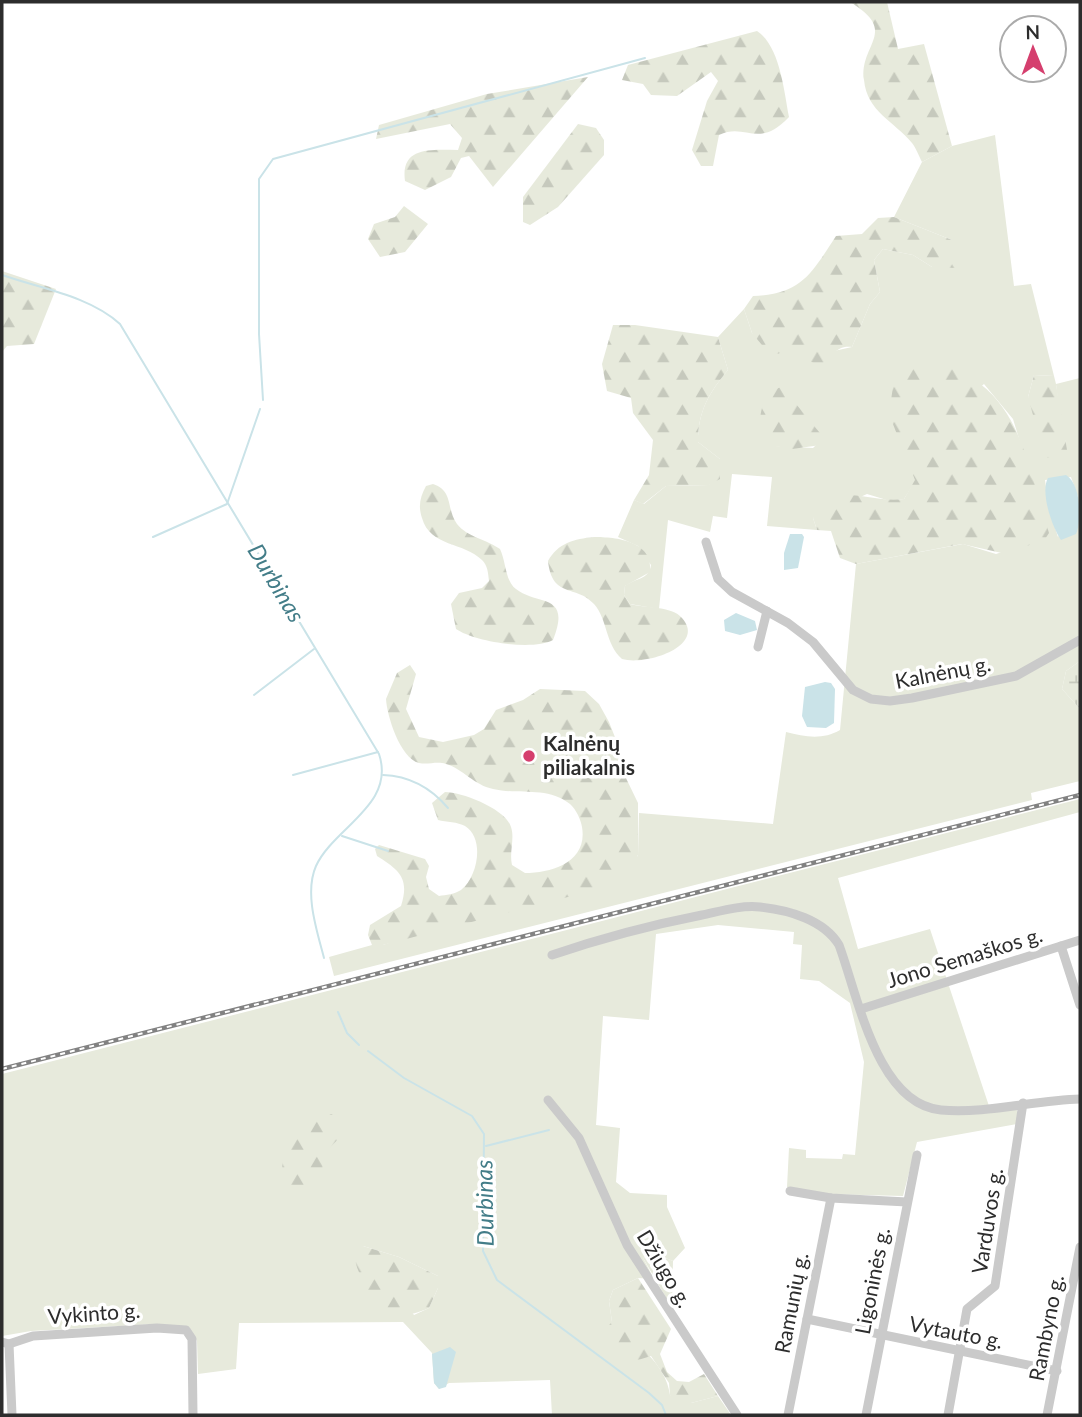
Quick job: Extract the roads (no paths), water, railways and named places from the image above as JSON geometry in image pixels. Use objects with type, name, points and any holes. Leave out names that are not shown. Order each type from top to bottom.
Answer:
[{"type":"street","name":"Kalnėnų g.","points":[[706,542],[718,579],[732,592],[767,611],[813,642],[853,690],[871,699],[890,701],[1016,676],[1080,640]]},
{"type":"street","points":[[758,647],[767,611]]},
{"type":"street","points":[[552,955],[623,932],[759,907],[812,921],[831,933],[839,945],[861,1009],[892,1080],[914,1102],[927,1108],[951,1110],[1080,1098]]},
{"type":"street","name":"Jono Semaškos g.","points":[[861,1009],[1080,940]]},
{"type":"street","points":[[1061,946],[1080,1005]]},
{"type":"street","name":"Džiugo g.","points":[[548,1100],[579,1138],[627,1245],[737,1415]]},
{"type":"street","name":"Varduvos g.","points":[[948,1415],[967,1309],[995,1286],[1023,1103]]},
{"type":"street","name":"Ligoninės g.","points":[[866,1415],[916,1155]]},
{"type":"street","points":[[790,1191],[831,1198],[907,1202]]},
{"type":"street","name":"Ramunių g.","points":[[788,1415],[831,1198]]},
{"type":"street","name":"Rambyno g.","points":[[1047,1415],[1080,1247]]},
{"type":"street","name":"Vytauto g.","points":[[807,1319],[1057,1371]]},
{"type":"street","name":"Vykinto g.","points":[[6,1343],[33,1336],[157,1328],[189,1333],[193,1415]]},
{"type":"street","points":[[6,1343],[12,1415]]},
{"type":"water","points":[[1066,475],[1075,486],[1079,520],[1076,534],[1061,540],[1048,509],[1045,492],[1048,478]]},
{"type":"water","points":[[790,534],[802,534],[804,537],[798,568],[784,570],[784,553]]},
{"type":"water","points":[[736,613],[755,621],[757,630],[740,635],[725,631],[724,620]]},
{"type":"water","points":[[831,683],[835,689],[834,723],[826,728],[807,727],[802,716],[805,687]]},
{"type":"water","points":[[450,1347],[456,1352],[446,1387],[439,1389],[434,1383],[432,1354]]},
{"type":"waterway","points":[[263,400],[259,334],[259,179],[273,159],[645,58]]},
{"type":"waterway","name":"Durbinas","points":[[2,275],[94,306],[120,324],[379,754],[382,772],[379,788],[361,814],[325,852],[313,877],[311,900],[324,958]]},
{"type":"waterway","points":[[153,537],[227,504],[260,409]]},
{"type":"waterway","points":[[254,695],[314,649]]},
{"type":"waterway","points":[[293,775],[378,752]]},
{"type":"waterway","points":[[383,775],[420,785],[448,808]]},
{"type":"waterway","points":[[342,836],[388,851]]},
{"type":"waterway","name":"Durbinas","points":[[338,1012],[347,1033],[359,1045]]},
{"type":"waterway","name":"Durbinas","points":[[368,1051],[404,1078],[472,1116],[484,1134],[483,1251],[497,1280],[649,1393],[662,1405],[666,1415]]},
{"type":"waterway","points":[[486,1146],[549,1130]]},
{"type":"railway","points":[[2,1069],[1080,795]]},
{"type":"place","name":"Kalnėnų piliakalnis","points":[[529,756]]}]
